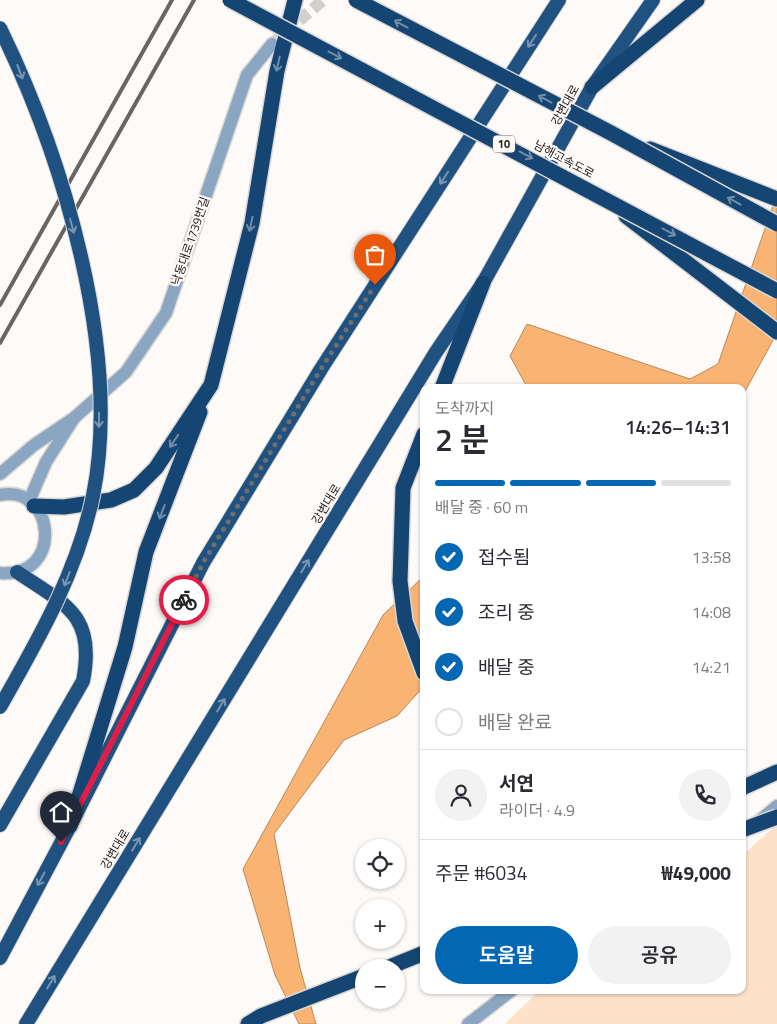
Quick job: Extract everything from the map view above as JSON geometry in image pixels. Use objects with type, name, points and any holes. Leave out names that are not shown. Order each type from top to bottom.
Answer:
[{"type":"highway","name":"남해고속도로","points":[[230,0],[593,191],[777,291]]},
{"type":"highway","points":[[70,826],[125,647],[146,552],[211,385],[252,223],[277,71],[295,0]]},
{"type":"highway","points":[[356,0],[610,133],[777,224]]},
{"type":"highway","points":[[0,958],[70,826],[203,563],[321,369],[559,0]]},
{"type":"highway","name":"강변대로","points":[[26,1024],[436,352],[483,283],[592,87],[653,0]]},
{"type":"highway","points":[[592,87],[697,0]]},
{"type":"highway","points":[[0,28],[14,56],[48,144],[61,183],[81,261],[96,341],[100,425],[93,497],[72,564],[47,624],[0,707]]},
{"type":"highway","points":[[610,133],[777,199]]},
{"type":"highway","points":[[593,191],[777,332]]},
{"type":"highway","points":[[444,384],[483,283]]},
{"type":"highway","points":[[32,504],[64,507],[111,500],[134,490],[156,468],[211,385]]},
{"type":"highway","points":[[420,444],[403,488],[400,538],[400,581],[405,621],[420,662]]},
{"type":"highway","points":[[0,825],[83,681],[88,656],[84,631],[67,606],[17,572]]},
{"type":"highway","points":[[746,786],[777,772]]},
{"type":"highway","points":[[746,829],[777,817]]},
{"type":"highway","points":[[405,961],[420,955]]},
{"type":"highway","points":[[254,1020],[355,980]]},
{"type":"street","name":"낙동대로1739번길","points":[[74,418],[126,372],[166,313],[247,75],[272,44]]},
{"type":"street","points":[[0,474],[34,445],[74,418]]},
{"type":"street","points":[[32,504],[46,462],[74,418]]},
{"type":"street","points":[[0,496],[17,496],[32,504],[44,520],[46,532],[45,544],[41,554],[33,564],[17,572],[0,573]]},
{"type":"street","points":[[746,832],[777,806]]},
{"type":"street","points":[[468,1024],[507,994]]},
{"type":"shaded area","points":[[777,194],[777,333],[746,390],[746,384],[525,384],[510,356],[527,324],[690,379],[718,364]]},
{"type":"shaded area","points":[[420,580],[420,690],[397,716],[344,740],[274,834],[300,968],[316,1024],[299,1024],[275,975],[243,869],[383,615]]},
{"type":"shaded area","points":[[777,824],[777,1024],[505,1024],[536,994],[746,994],[746,852]]},
{"type":"tunnel","points":[[272,44],[323,0]]},
{"type":"railway","points":[[0,305],[172,0]]},
{"type":"railway","points":[[0,343],[194,0]]},
{"type":"way so far","points":[[184,600],[203,563],[321,369],[375,285]]},
{"type":"route","points":[[61,842],[184,600]]}]
